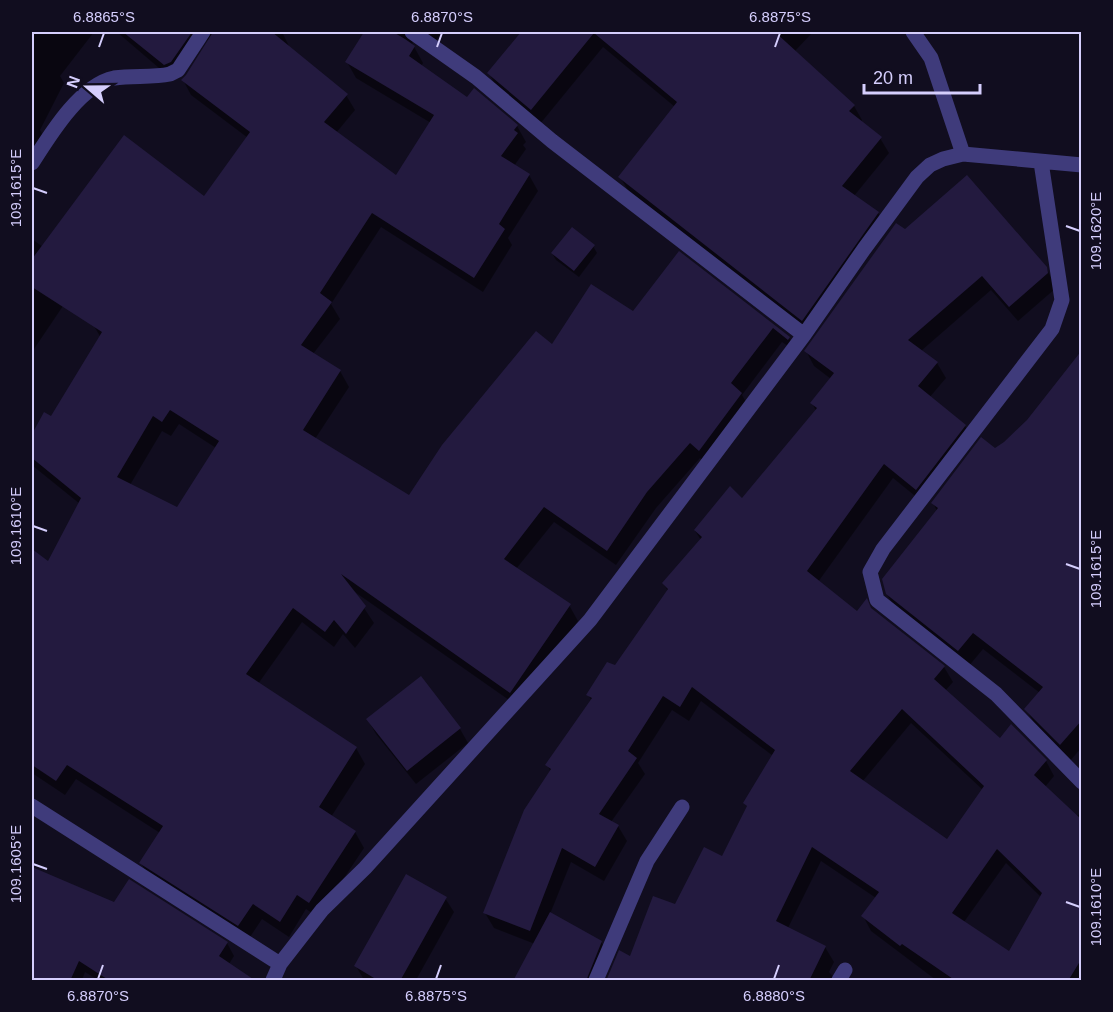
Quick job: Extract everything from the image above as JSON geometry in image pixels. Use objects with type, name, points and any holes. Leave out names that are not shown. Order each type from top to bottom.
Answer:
[{"type":"street","points":[[32,163],[50,135],[85,93],[112,79],[170,74],[178,70],[203,32]]},
{"type":"street","points":[[412,32],[476,77],[552,141],[804,335]]},
{"type":"street","points":[[913,32],[931,58],[963,154]]},
{"type":"street","points":[[273,981],[280,964],[322,910],[365,868],[590,620],[804,335],[917,177],[930,165],[963,154],[1082,165]]},
{"type":"street","points":[[1041,162],[1062,300],[1052,329],[883,549],[870,572],[877,600],[996,694],[1082,782]]},
{"type":"street","points":[[32,806],[280,964]]},
{"type":"street","points":[[596,981],[647,861],[682,807]]},
{"type":"building","points":[[123,32],[192,32],[171,62],[164,65]]},
{"type":"building","points":[[213,32],[272,32],[348,94],[324,122],[396,175],[434,115],[345,62],[364,32],[393,32],[415,46],[409,56],[467,97],[474,88],[518,125],[514,130],[518,133],[501,156],[530,174],[499,224],[505,229],[474,278],[372,213],[320,293],[332,302],[301,345],[341,370],[303,430],[409,495],[442,445],[536,331],[552,344],[591,284],[633,311],[679,251],[790,337],[788,340],[773,328],[731,383],[742,393],[699,451],[690,443],[647,492],[607,551],[544,507],[504,559],[571,604],[510,693],[341,574],[366,606],[346,634],[334,620],[325,632],[293,608],[246,674],[357,747],[319,807],[356,831],[309,903],[297,895],[280,922],[253,904],[238,926],[139,863],[163,826],[67,765],[56,781],[32,765],[32,549],[48,561],[81,498],[32,458],[32,434],[44,412],[51,416],[102,332],[32,287],[32,259],[124,135],[204,196],[250,132],[181,80]],"holes":[[[170,410],[219,441],[177,507],[117,477],[153,416],[162,422]]]},
{"type":"building","points":[[521,32],[775,32],[855,105],[849,111],[882,137],[842,186],[879,212],[802,321],[618,177],[677,102],[594,33],[531,110],[487,73]]},
{"type":"building","points":[[967,175],[1047,267],[1048,273],[1009,307],[982,276],[908,340],[938,362],[918,386],[966,425],[916,490],[884,464],[807,571],[857,611],[867,598],[871,608],[945,666],[934,679],[1000,738],[1011,724],[1047,760],[1034,775],[1082,820],[1082,958],[1068,981],[956,981],[902,944],[900,946],[861,916],[879,892],[812,847],[776,921],[826,946],[809,981],[606,981],[619,950],[630,956],[653,896],[675,904],[704,847],[722,856],[747,806],[743,803],[775,750],[692,687],[680,707],[663,696],[628,751],[637,758],[599,814],[619,825],[595,867],[562,848],[530,931],[483,913],[524,810],[551,769],[545,765],[592,698],[586,695],[607,662],[615,665],[668,589],[662,583],[702,537],[694,530],[730,486],[742,498],[817,408],[810,403],[834,373],[804,351],[896,223],[905,229]],"holes":[[[902,709],[984,786],[947,839],[850,771]],[[997,849],[1042,893],[1009,951],[952,913]]]},
{"type":"building","points":[[572,227],[595,245],[574,271],[551,253]]},
{"type":"building","points":[[1082,350],[1082,720],[1060,745],[1024,709],[1043,687],[973,633],[958,651],[886,594],[882,579],[938,508],[931,503],[981,437],[995,448],[1004,442],[1027,420]]},
{"type":"building","points":[[421,676],[461,728],[407,771],[366,719]]},
{"type":"building","points":[[32,867],[114,902],[129,879],[228,942],[219,956],[256,981],[110,981],[79,961],[70,981],[32,981]]},
{"type":"building","points":[[406,874],[447,897],[400,981],[379,981],[354,966]]},
{"type":"building","points":[[550,912],[602,941],[586,981],[513,981]]}]
